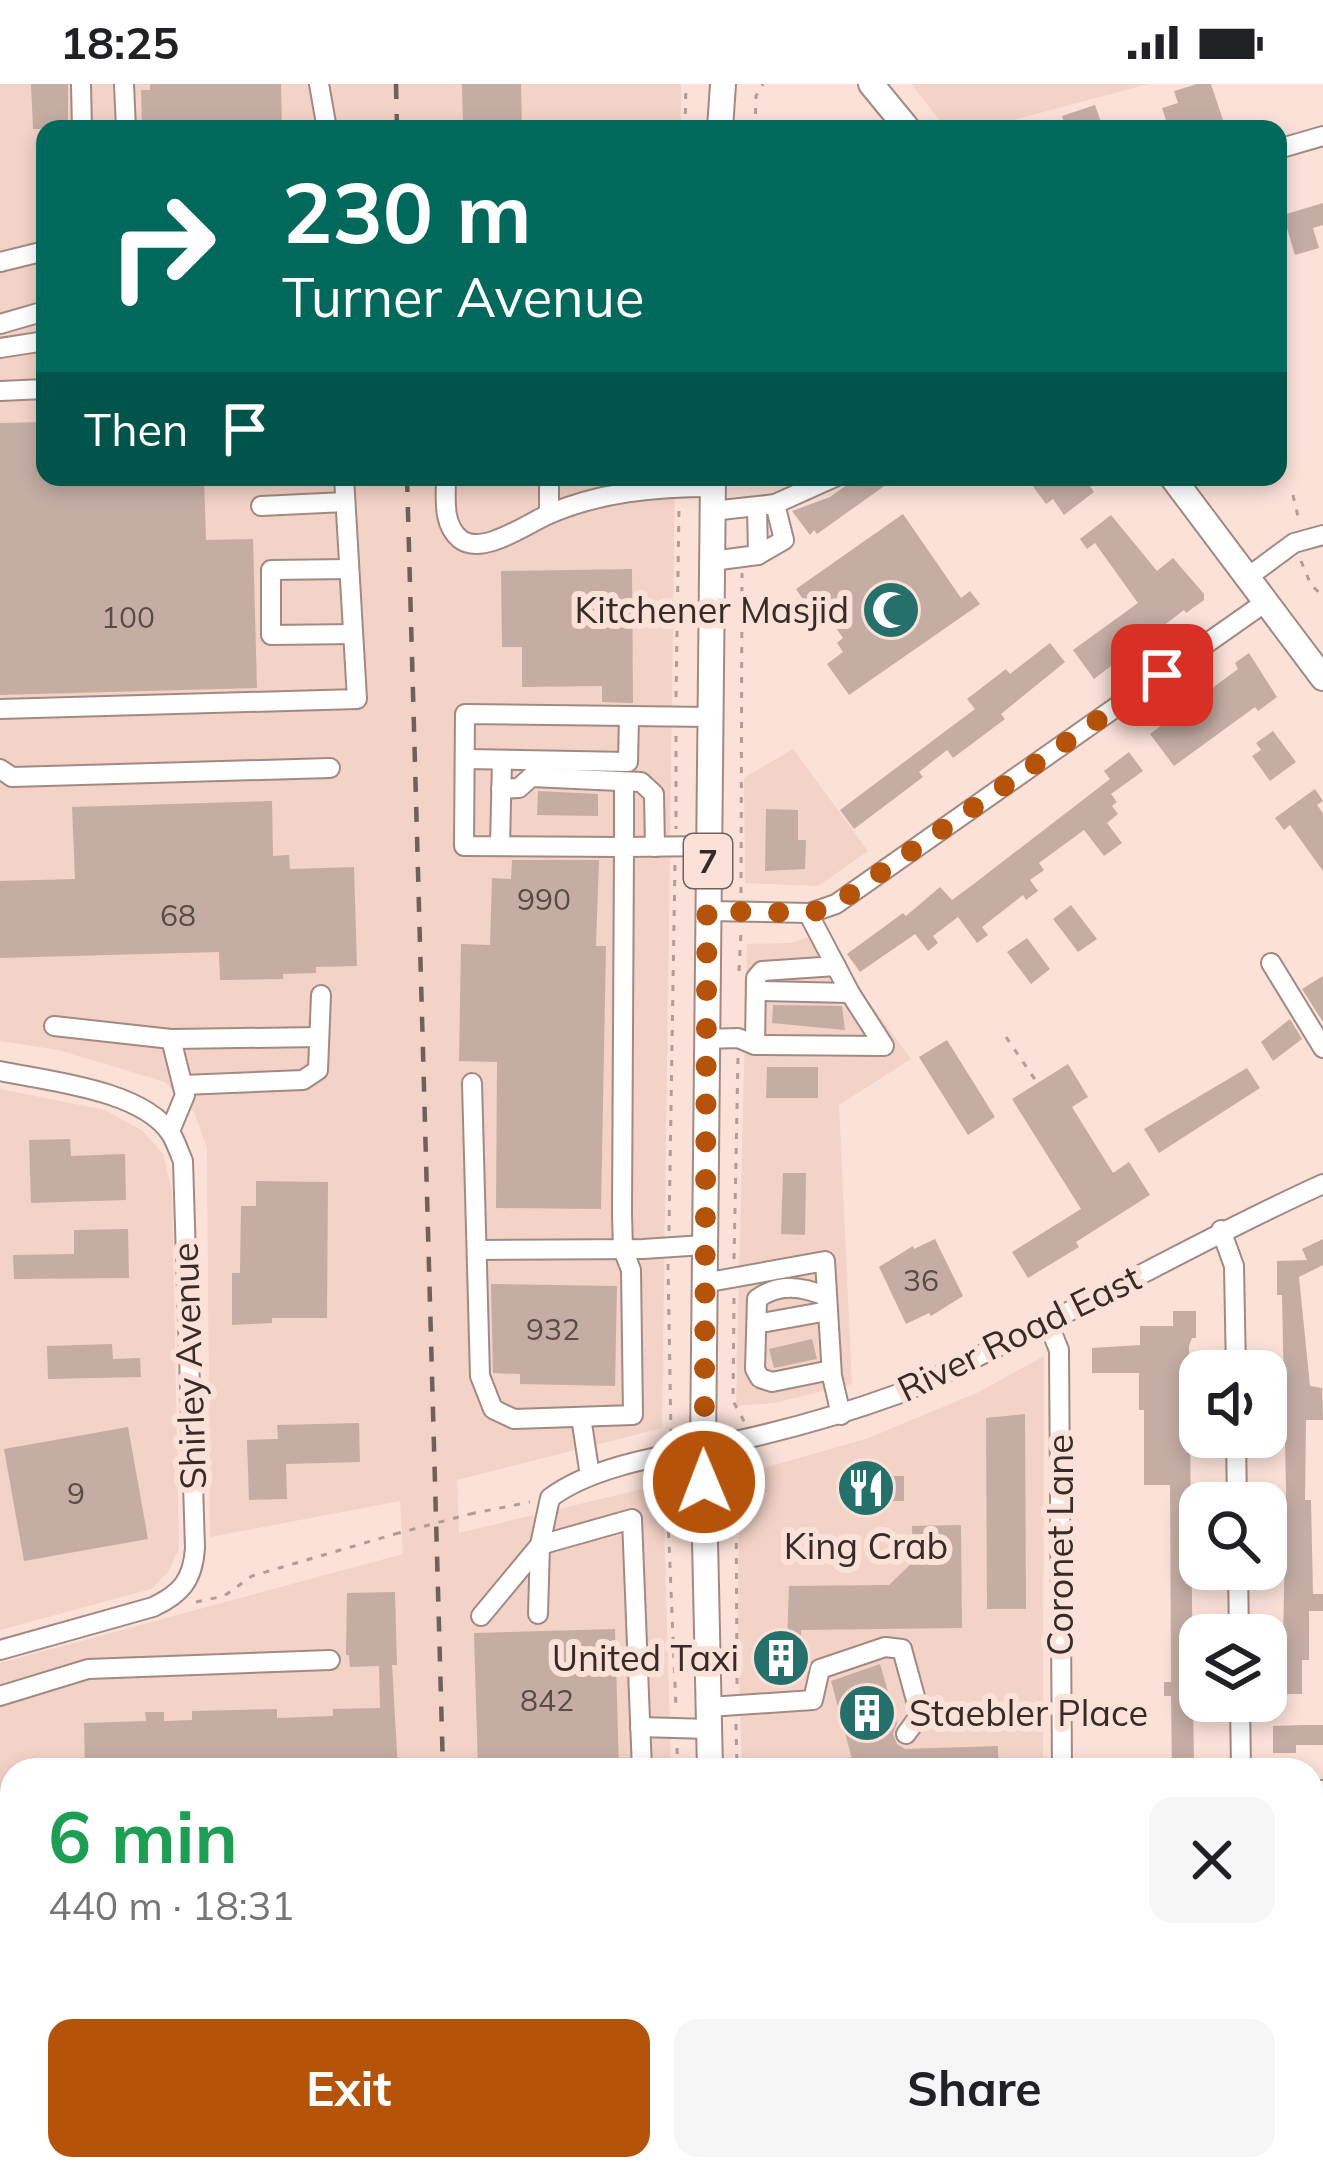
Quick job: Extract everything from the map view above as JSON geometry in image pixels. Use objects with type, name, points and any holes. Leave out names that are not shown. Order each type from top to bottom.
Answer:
[{"type":"main road","points":[[721,120],[723,84]]},
{"type":"main road","points":[[871,84],[901,120]]},
{"type":"main road","points":[[1179,486],[1319,665]]},
{"type":"main road","name":"7","points":[[710,1758],[703,1448],[712,492]]},
{"type":"street","points":[[81,84],[82,120]]},
{"type":"street","points":[[124,84],[126,120]]},
{"type":"street","points":[[319,84],[325,120]]},
{"type":"street","points":[[1287,146],[1323,136]]},
{"type":"street","points":[[0,262],[36,252]]},
{"type":"street","points":[[0,324],[36,314]]},
{"type":"street","points":[[0,348],[36,342]]},
{"type":"street","points":[[0,391],[36,389]]},
{"type":"street","points":[[0,709],[357,699],[344,486]]},
{"type":"street","points":[[446,486],[446,520],[461,540],[480,545],[579,501],[639,486]]},
{"type":"street","points":[[549,486],[549,514]]},
{"type":"street","points":[[579,501],[580,486]]},
{"type":"street","points":[[672,486],[712,492],[758,507],[784,540],[750,556],[712,561]]},
{"type":"street","points":[[758,507],[812,486]]},
{"type":"street","points":[[261,506],[345,502]]},
{"type":"street","points":[[1248,577],[1307,539]]},
{"type":"street","points":[[349,569],[271,570],[271,635],[353,634]]},
{"type":"street","points":[[707,911],[808,913],[836,904],[1267,601]]},
{"type":"street","points":[[708,846],[464,846],[465,714],[710,717]]},
{"type":"street","points":[[465,759],[628,762],[629,716]]},
{"type":"street","points":[[500,847],[502,760]]},
{"type":"street","points":[[0,770],[12,778],[330,768]]},
{"type":"street","points":[[501,789],[519,788],[531,777],[641,782],[654,794],[665,847]]},
{"type":"street","points":[[472,1083],[480,1376],[493,1409],[514,1419],[633,1414],[631,1270],[623,1249],[624,790]]},
{"type":"street","points":[[706,1039],[884,1046],[808,913]]},
{"type":"street","points":[[1271,963],[1323,1048]]},
{"type":"street","points":[[747,1042],[756,978],[762,971],[836,967]]},
{"type":"street","points":[[757,991],[850,993]]},
{"type":"street","points":[[183,1085],[303,1080],[318,1070],[321,995]]},
{"type":"street","points":[[54,1026],[171,1039],[319,1037]]},
{"type":"street","points":[[0,1071],[99,1092],[140,1107],[170,1131],[185,1095],[171,1039]]},
{"type":"street","name":"Shirley Avenue","points":[[170,1131],[182,1161],[195,1548],[194,1570],[177,1596]]},
{"type":"street","name":"River Road East","points":[[540,1545],[550,1498],[590,1476],[841,1415],[904,1392],[1048,1323],[1222,1230],[1323,1184]]},
{"type":"street","points":[[1222,1230],[1234,1266],[1235,1350]]},
{"type":"street","points":[[477,1250],[704,1245]]},
{"type":"street","points":[[704,1283],[825,1261],[831,1370],[841,1415]]},
{"type":"street","points":[[827,1304],[795,1286],[757,1299],[754,1369],[760,1378],[772,1382],[831,1370]]},
{"type":"street","points":[[767,1322],[827,1304]]},
{"type":"street","name":"Coronet Lane","points":[[1048,1323],[1059,1350],[1062,1758]]},
{"type":"street","points":[[581,1417],[590,1476]]},
{"type":"street","points":[[481,1616],[540,1545],[632,1519],[641,1758]]},
{"type":"street","points":[[538,1614],[540,1545]]},
{"type":"street","points":[[0,1649],[153,1607],[177,1596]]},
{"type":"street","points":[[640,1727],[676,1728],[736,1706],[813,1700],[820,1669],[885,1647],[902,1649],[920,1715],[905,1734]]},
{"type":"street","points":[[0,1696],[88,1669],[330,1660]]},
{"type":"street","points":[[1240,1722],[1241,1758]]},
{"type":"path","points":[[685,120],[686,84]]},
{"type":"path","points":[[755,120],[756,96],[763,84]]},
{"type":"path","points":[[747,486],[758,507]]},
{"type":"path","points":[[665,1445],[674,1433],[667,1323],[665,847],[676,717],[679,487]]},
{"type":"path","points":[[1293,495],[1307,539],[1311,585],[1323,596]]},
{"type":"path","points":[[741,900],[750,556]]},
{"type":"path","points":[[739,975],[740,932]]},
{"type":"path","points":[[1006,1037],[1036,1081]]},
{"type":"path","points":[[746,1418],[733,1401],[734,1278],[747,1042]]},
{"type":"path","points":[[737,1758],[733,1478],[746,1461]]},
{"type":"path","points":[[667,1478],[672,1486],[677,1758]]},
{"type":"path","points":[[177,1596],[201,1604],[224,1596],[252,1576],[520,1504]]},
{"type":"shaded area","points":[[0,84],[681,84],[681,120],[36,120],[36,486],[675,486],[662,1428],[457,1480],[459,1533],[663,1484],[671,1758],[0,1758],[0,1663],[403,1554],[400,1501],[210,1537],[207,1148],[194,1112],[165,1082],[59,1050],[0,1041]]},
{"type":"shaded area","points":[[911,84],[1148,84],[1014,120],[940,120]]},
{"type":"shaded area","points":[[793,749],[868,851],[818,886],[745,883],[744,778]]},
{"type":"shaded area","points":[[819,934],[911,1059],[839,1105],[852,1384],[774,1403],[736,1406],[747,944],[790,943]]},
{"type":"shaded area","points":[[0,1089],[105,1110],[143,1131],[163,1154],[172,1191],[179,1549],[168,1572],[151,1589],[0,1630]]},
{"type":"shaded area","points":[[1044,1356],[1043,1758],[742,1758],[739,1475],[866,1439],[979,1392]]},
{"type":"building","points":[[31,84],[68,84],[68,120],[36,120],[33,129]]},
{"type":"building","points":[[150,84],[281,84],[282,120],[142,120],[141,90],[150,90]]},
{"type":"building","points":[[462,84],[521,84],[522,120],[463,120]]},
{"type":"building","points":[[1211,84],[1223,120],[1166,120],[1162,108],[1178,103],[1174,91]]},
{"type":"building","points":[[1095,105],[1100,120],[1063,120],[1062,116]]},
{"type":"building","points":[[1323,203],[1323,225],[1313,228],[1319,248],[1295,255],[1287,214]]},
{"type":"building","points":[[36,422],[36,486],[204,486],[206,540],[253,539],[257,688],[0,695],[0,423]]},
{"type":"building","points":[[845,486],[884,486],[810,535],[792,511]]},
{"type":"building","points":[[1033,486],[1090,486],[1094,492],[1064,515],[1053,499],[1046,504]]},
{"type":"building","name":"Kitchener Masjid","points":[[903,514],[961,598],[970,591],[980,604],[849,695],[827,664],[843,652],[837,643],[843,638],[827,615],[818,621],[796,589]]},
{"type":"building","points":[[1111,515],[1157,571],[1173,558],[1204,600],[1094,679],[1073,650],[1138,603],[1095,543],[1087,549],[1080,539]]},
{"type":"building","points":[[632,569],[633,703],[602,702],[602,686],[522,687],[522,647],[502,647],[501,571]]},
{"type":"building","points":[[1050,643],[1065,662],[1001,714],[1005,719],[953,758],[947,750],[919,772],[923,777],[854,829],[840,810],[975,709],[967,699]]},
{"type":"building","points":[[1249,653],[1277,697],[1258,711],[1255,707],[1174,766],[1150,734],[1238,669],[1235,663]]},
{"type":"building","points":[[1273,731],[1296,762],[1270,781],[1252,756],[1261,750],[1256,743]]},
{"type":"building","points":[[1129,752],[1143,771],[1111,794],[1118,814],[1107,823],[1122,843],[1104,856],[1084,830],[1039,863],[1044,870],[1030,880],[1038,891],[1026,900],[1023,895],[982,927],[988,935],[977,943],[958,917],[933,936],[938,943],[928,951],[915,934],[860,972],[847,954],[903,913],[906,916],[940,887],[952,900],[1110,779],[1104,771]]},
{"type":"building","points":[[1315,789],[1323,801],[1317,805],[1323,813],[1323,871],[1290,825],[1284,830],[1275,818]]},
{"type":"building","points":[[538,791],[598,794],[598,816],[537,815]]},
{"type":"building","points":[[272,801],[273,856],[289,855],[290,869],[354,867],[357,966],[316,967],[316,973],[283,974],[283,979],[220,980],[219,952],[0,958],[0,881],[75,879],[72,807]]},
{"type":"building","points":[[766,809],[798,810],[798,840],[806,840],[805,869],[765,871]]},
{"type":"building","points":[[512,860],[599,860],[596,946],[606,946],[601,1209],[496,1208],[497,1062],[459,1061],[461,944],[490,945],[492,878],[511,879]]},
{"type":"building","points":[[1071,905],[1097,939],[1078,952],[1053,919]]},
{"type":"building","points":[[1027,938],[1050,969],[1031,984],[1007,952]]},
{"type":"building","points":[[1323,976],[1323,1022],[1302,989]]},
{"type":"building","points":[[773,1005],[842,1006],[845,1030],[772,1023]]},
{"type":"building","points":[[1290,1019],[1302,1039],[1273,1061],[1261,1042]]},
{"type":"building","points":[[947,1040],[995,1117],[968,1135],[919,1057]]},
{"type":"building","points":[[1068,1064],[1088,1097],[1072,1107],[1113,1173],[1129,1162],[1150,1195],[1028,1278],[1012,1252],[1081,1209],[1012,1099]]},
{"type":"building","points":[[767,1067],[818,1067],[818,1098],[766,1098]]},
{"type":"building","points":[[1247,1068],[1260,1088],[1159,1153],[1144,1129]]},
{"type":"building","points":[[70,1139],[71,1156],[125,1154],[126,1200],[31,1203],[29,1140]]},
{"type":"building","points":[[783,1173],[806,1173],[805,1235],[781,1234]]},
{"type":"building","points":[[256,1181],[328,1182],[327,1318],[272,1318],[272,1323],[232,1325],[232,1273],[240,1273],[241,1206],[256,1206]]},
{"type":"building","points":[[128,1229],[129,1278],[14,1279],[13,1255],[74,1254],[74,1230]]},
{"type":"building","points":[[935,1239],[963,1296],[931,1316],[906,1324],[879,1267]]},
{"type":"building","points":[[1323,1239],[1323,1265],[1299,1277],[1310,1386],[1322,1388],[1323,1420],[1306,1420],[1305,1500],[1311,1500],[1313,1594],[1323,1594],[1323,1611],[1309,1611],[1309,1660],[1302,1660],[1302,1694],[1287,1694],[1287,1350],[1283,1350],[1277,1261],[1307,1260],[1302,1249]]},
{"type":"building","points":[[491,1284],[617,1286],[615,1386],[520,1384],[520,1374],[493,1373]]},
{"type":"building","points":[[1173,1311],[1196,1311],[1196,1338],[1189,1350],[1179,1350],[1179,1458],[1190,1458],[1191,1482],[1179,1482],[1179,1590],[1192,1590],[1192,1614],[1179,1614],[1179,1722],[1193,1722],[1194,1758],[1172,1758],[1171,1696],[1164,1696],[1164,1682],[1171,1682],[1170,1485],[1144,1485],[1139,1373],[1092,1373],[1092,1348],[1140,1345],[1140,1326],[1173,1326]]},
{"type":"building","points":[[812,1339],[817,1359],[774,1368],[769,1349]]},
{"type":"building","points":[[112,1344],[113,1359],[140,1358],[141,1377],[48,1379],[47,1346]]},
{"type":"building","points":[[1025,1414],[1026,1609],[987,1609],[986,1418]]},
{"type":"building","points":[[359,1423],[360,1462],[286,1464],[287,1499],[249,1500],[247,1440],[278,1439],[277,1425]]},
{"type":"building","points":[[128,1427],[148,1539],[24,1561],[4,1449]]},
{"type":"building","points":[[855,1476],[904,1476],[904,1501],[856,1501]]},
{"type":"building","points":[[961,1525],[962,1628],[801,1630],[802,1674],[762,1675],[761,1643],[787,1642],[789,1586],[889,1585],[913,1562],[912,1526]]},
{"type":"building","points":[[395,1592],[397,1665],[392,1665],[397,1758],[85,1758],[84,1723],[146,1721],[145,1712],[164,1712],[164,1721],[192,1720],[192,1711],[277,1709],[277,1718],[380,1708],[379,1666],[350,1667],[346,1655],[347,1593]]},
{"type":"building","points":[[615,1629],[619,1758],[478,1758],[474,1633]]},
{"type":"building","name":"Staebler Place","points":[[880,1664],[897,1723],[893,1734],[897,1744],[905,1749],[998,1746],[998,1758],[852,1758],[831,1681]]},
{"type":"building","points":[[1323,1725],[1323,1745],[1296,1745],[1296,1753],[1273,1753],[1273,1726]]},
{"type":"railway","points":[[396,84],[397,120]]},
{"type":"railway","points":[[407,486],[443,1758]]},
{"type":"place","name":"Kitchener Masjid","points":[[891,610]]},
{"type":"place","name":"King Crab","points":[[866,1488]]},
{"type":"place","name":"United Taxi","points":[[781,1658]]},
{"type":"place","name":"Staebler Place","points":[[867,1713]]},
{"type":"route","points":[[704,1482],[707,911],[810,913],[836,904],[1162,675]]}]
